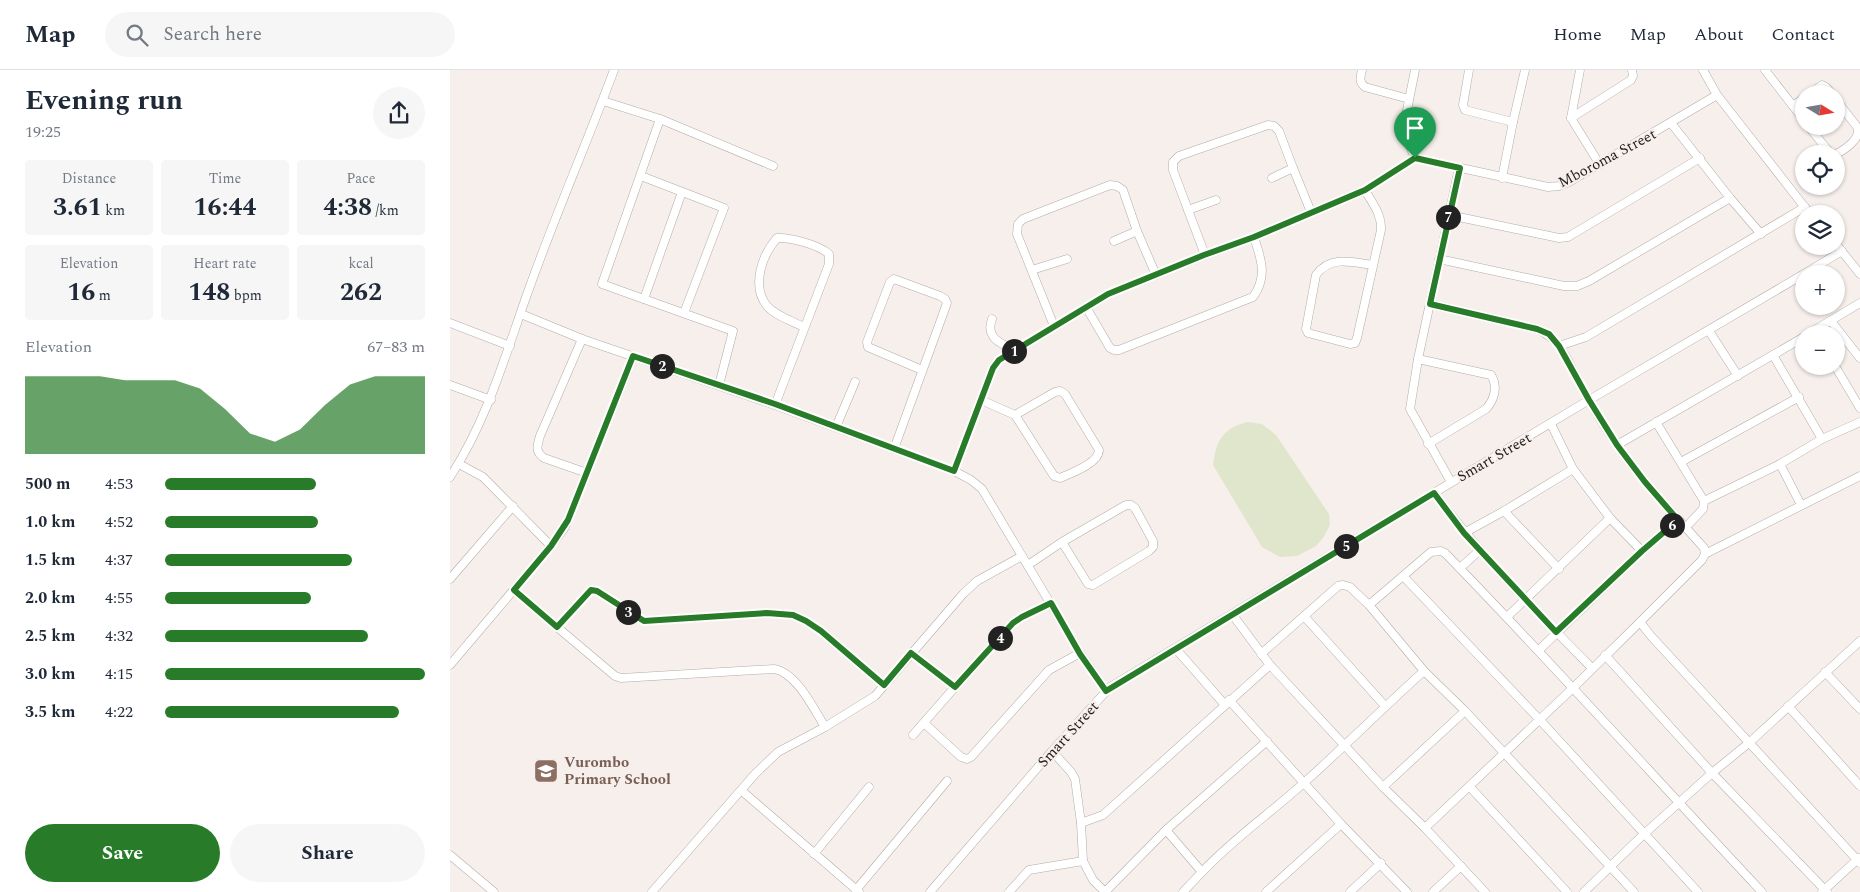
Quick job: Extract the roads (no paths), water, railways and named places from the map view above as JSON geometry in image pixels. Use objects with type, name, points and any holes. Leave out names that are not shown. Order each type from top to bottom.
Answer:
[{"type":"street","points":[[450,477],[459,464],[491,400],[521,314],[614,70]]},
{"type":"street","points":[[1362,70],[1361,84],[1365,87],[1409,99]]},
{"type":"street","points":[[954,471],[993,368],[999,360],[1108,294],[1254,237],[1365,190],[1415,158],[1404,131],[1415,70]]},
{"type":"street","points":[[1469,70],[1463,105],[1465,110],[1513,122]]},
{"type":"street","points":[[1502,178],[1525,70]]},
{"type":"street","points":[[1580,70],[1570,118],[1600,164]]},
{"type":"street","points":[[1570,118],[1631,80],[1633,76],[1632,70]]},
{"type":"street","points":[[1703,70],[1717,95],[1803,205]]},
{"type":"street","points":[[1764,70],[1795,110]]},
{"type":"street","name":"Mboroma Street","points":[[1415,158],[1548,187],[1559,186],[1717,95]]},
{"type":"street","points":[[603,100],[660,120],[773,166]]},
{"type":"street","points":[[1845,111],[1858,128],[1859,133],[1857,138],[1845,147]]},
{"type":"street","points":[[660,120],[602,284],[733,331],[718,385]]},
{"type":"street","points":[[1671,123],[1761,234]]},
{"type":"street","points":[[1204,255],[1173,170],[1173,162],[1179,156],[1268,125],[1274,126],[1279,131],[1312,212]]},
{"type":"street","points":[[1815,135],[1824,145]]},
{"type":"street","points":[[1449,214],[1559,238],[1568,237],[1700,158]]},
{"type":"street","points":[[1272,178],[1293,168]]},
{"type":"street","points":[[1451,482],[1410,409],[1418,359],[1460,168]]},
{"type":"street","points":[[641,176],[724,208],[684,313]]},
{"type":"street","points":[[1054,326],[1017,234],[1018,224],[1023,219],[1110,185],[1117,186],[1123,190],[1137,231],[1156,275]]},
{"type":"street","points":[[1365,190],[1382,221],[1355,343],[1350,344],[1308,333],[1306,329],[1316,274],[1321,268],[1343,260],[1372,265]]},
{"type":"street","points":[[644,299],[682,192]]},
{"type":"street","points":[[1439,259],[1564,286],[1577,286],[1589,281],[1730,198]]},
{"type":"street","points":[[1188,210],[1216,200]]},
{"type":"street","points":[[1559,346],[1586,337],[1761,234],[1795,216]]},
{"type":"street","points":[[1114,241],[1137,231]]},
{"type":"street","points":[[775,404],[829,264],[829,254],[824,249],[786,237],[777,238],[769,247],[762,263],[759,281],[761,294],[767,306],[777,314],[804,327]]},
{"type":"street","points":[[1086,307],[1110,348],[1119,350],[1253,297],[1257,291],[1263,270],[1254,237]]},
{"type":"street","name":"Smart Street","points":[[1819,265],[1835,255]]},
{"type":"street","points":[[1845,255],[1860,274]]},
{"type":"street","points":[[1032,270],[1067,259]]},
{"type":"street","points":[[894,449],[947,303],[940,296],[894,279],[890,282],[883,299],[867,342],[868,347],[922,370]]},
{"type":"street","name":"Smart Street","points":[[930,892],[1052,750],[1106,691],[1451,482],[1795,279]]},
{"type":"street","points":[[1826,325],[1860,303]]},
{"type":"street","points":[[1425,828],[1606,656],[1702,560],[1705,554],[1704,548],[1645,482],[1617,445],[1559,346],[1549,334],[1537,329],[1430,304]]},
{"type":"street","points":[[521,314],[582,339],[775,404],[954,471],[971,480],[982,489],[1080,654],[1106,691]]},
{"type":"street","points":[[992,319],[989,326],[992,335],[1000,343],[1015,350]]},
{"type":"street","points":[[1832,321],[1860,358]]},
{"type":"street","points":[[450,323],[510,346]]},
{"type":"street","points":[[1709,331],[1738,376]]},
{"type":"street","points":[[582,339],[540,436],[537,450],[544,458],[587,473]]},
{"type":"street","points":[[1617,445],[1795,342]]},
{"type":"street","points":[[1773,355],[1822,439]]},
{"type":"street","points":[[450,665],[551,546],[568,520],[633,356]]},
{"type":"street","points":[[1418,359],[1490,375],[1495,381],[1493,402],[1486,409],[1428,444]]},
{"type":"street","points":[[1840,375],[1860,408]]},
{"type":"street","points":[[836,427],[855,382]]},
{"type":"street","points":[[450,385],[491,400]]},
{"type":"street","points":[[981,400],[1015,415],[1054,476],[1060,478],[1066,476],[1095,460],[1099,455],[1098,450],[1065,394],[1055,392],[1015,415]]},
{"type":"street","points":[[1681,462],[1799,397]]},
{"type":"street","points":[[1656,422],[1704,501],[1703,509],[1686,527]]},
{"type":"street","points":[[1704,501],[1780,464],[1822,439],[1860,422]]},
{"type":"street","points":[[1551,424],[1573,469],[1610,518],[1642,551]]},
{"type":"street","points":[[459,464],[483,477],[551,546]]},
{"type":"street","points":[[1780,464],[1801,505]]},
{"type":"street","points":[[1464,533],[1573,469]]},
{"type":"street","points":[[1705,554],[1860,476]]},
{"type":"street","points":[[1434,493],[1464,533],[1592,668]]},
{"type":"street","points":[[1028,565],[1062,542],[1126,505],[1135,508],[1153,541],[1154,547],[1094,585],[1088,584],[1062,542]]},
{"type":"street","points":[[450,579],[513,506]]},
{"type":"street","points":[[1504,511],[1559,569]]},
{"type":"street","points":[[1508,617],[1610,518]]},
{"type":"street","points":[[1539,650],[1642,551],[1678,520]]},
{"type":"street","points":[[1460,568],[1480,550]]},
{"type":"street","points":[[1369,605],[1427,556],[1437,551],[1445,553],[1539,650],[1678,804],[1762,892]]},
{"type":"street","points":[[652,892],[755,774],[780,751],[825,727],[876,696],[949,608],[977,581],[1022,556]]},
{"type":"street","points":[[1402,576],[1539,719],[1698,892]]},
{"type":"street","points":[[1261,654],[1338,586],[1350,587],[1369,605],[1424,671],[1465,710],[1634,892]]},
{"type":"street","points":[[514,590],[615,676],[621,678],[774,668],[787,673],[801,690],[825,727]]},
{"type":"street","points":[[557,627],[591,590],[597,591],[644,621],[767,613],[793,615],[821,631],[884,685]]},
{"type":"street","points":[[913,735],[1013,623],[1051,603]]},
{"type":"street","points":[[1232,614],[1270,665],[1383,787],[1425,828],[1485,892]]},
{"type":"street","points":[[1304,616],[1384,706]]},
{"type":"street","points":[[1606,656],[1712,772],[1825,891],[1859,860],[1640,622]]},
{"type":"street","points":[[1584,892],[1712,772],[1750,742],[1860,641]]},
{"type":"street","points":[[1176,649],[1267,741],[1341,824],[1407,892]]},
{"type":"street","points":[[911,653],[955,687]]},
{"type":"street","points":[[924,723],[961,757],[967,759],[971,757],[1049,670],[1080,654]]},
{"type":"street","points":[[1081,823],[1104,815],[1270,665]]},
{"type":"street","points":[[1183,892],[1202,872],[1305,782],[1384,706],[1424,671]]},
{"type":"street","points":[[1825,672],[1860,709]]},
{"type":"street","points":[[1788,706],[1860,786]]},
{"type":"street","points":[[1383,787],[1465,710]]},
{"type":"street","points":[[1052,750],[1072,772],[1075,779],[1081,823],[1083,861],[1093,880],[1105,892],[1166,830],[1267,741]]},
{"type":"street","points":[[742,790],[857,891],[947,780]]},
{"type":"street","points":[[814,854],[869,787]]},
{"type":"street","points":[[1470,787],[1567,892]]},
{"type":"street","points":[[1266,892],[1341,824]]},
{"type":"street","points":[[1166,830],[1202,872]]},
{"type":"street","points":[[450,855],[494,892]]},
{"type":"street","points":[[1009,892],[1029,870],[1083,861]]},
{"type":"street","points":[[1350,892],[1381,864]]},
{"type":"street","points":[[1432,892],[1461,866]]},
{"type":"place","name":"Vurombo Primary School","points":[[546,771]]}]
